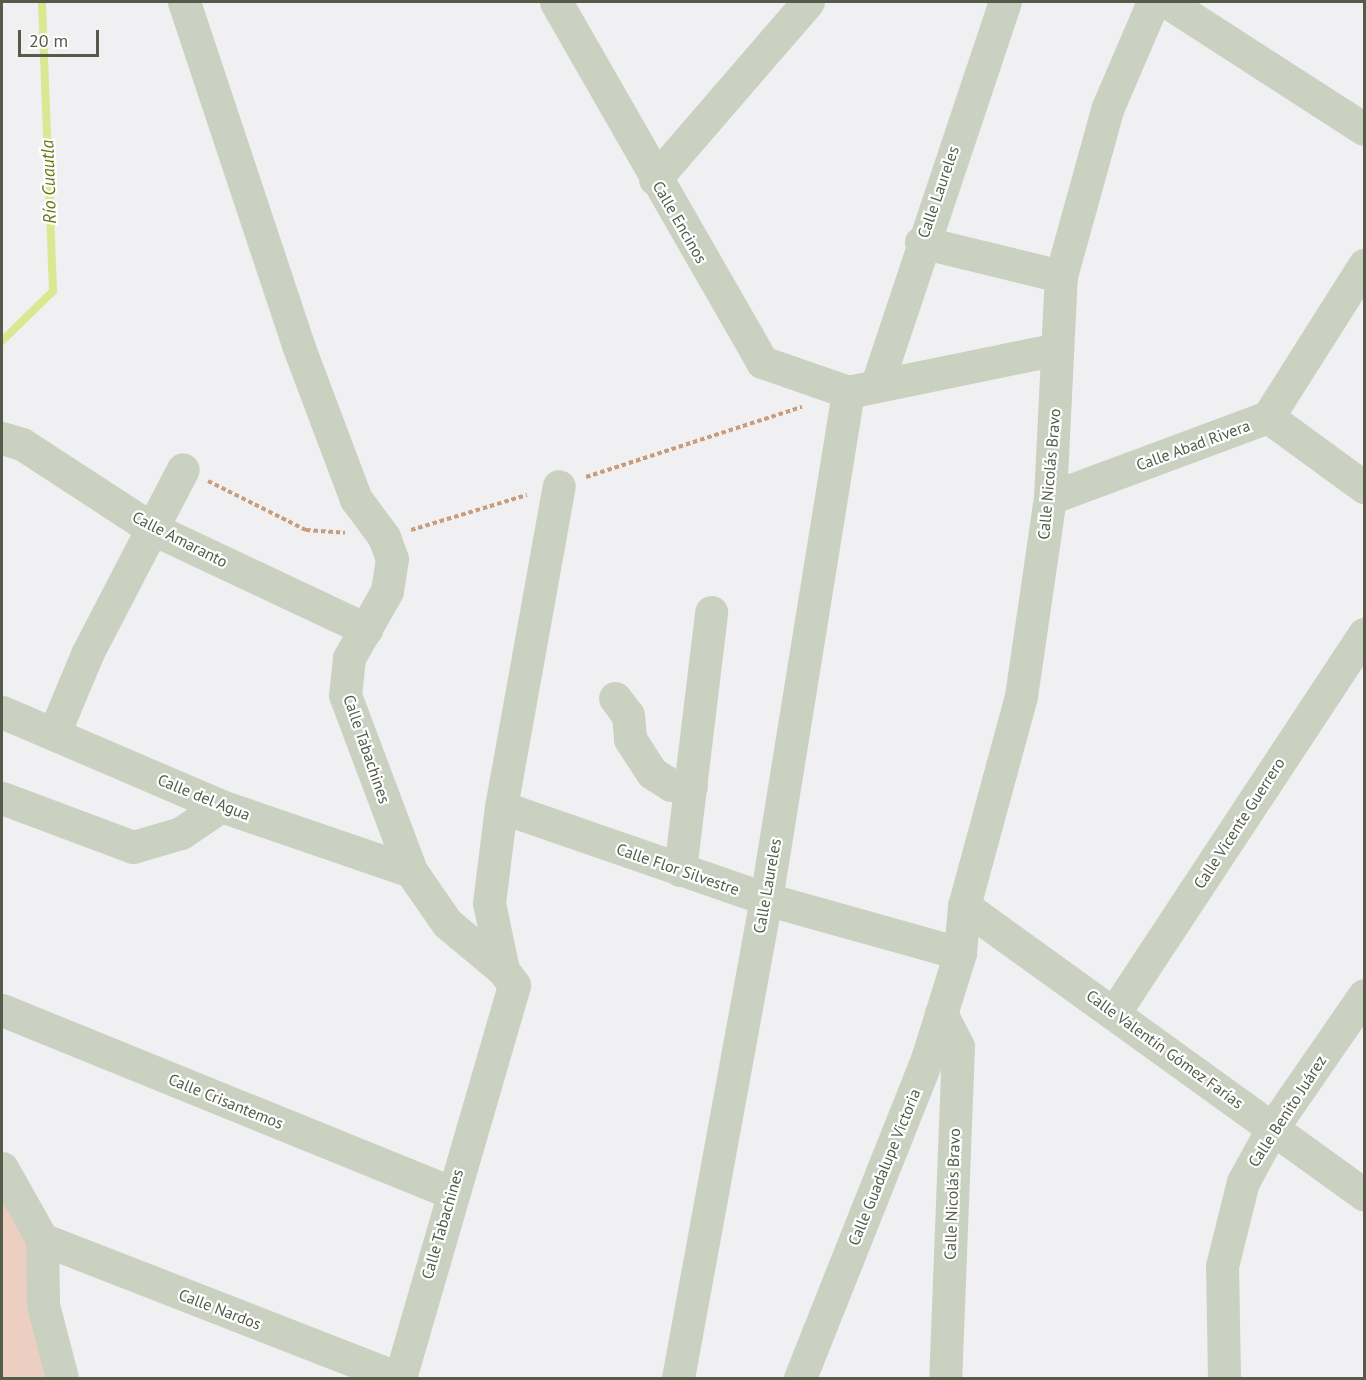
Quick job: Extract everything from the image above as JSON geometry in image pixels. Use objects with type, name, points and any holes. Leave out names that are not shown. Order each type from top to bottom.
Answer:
[{"type":"street","points":[[184,2],[298,345],[356,499],[384,537]]},
{"type":"street","name":"Calle Encinos","points":[[556,2],[655,179],[762,362],[862,388]]},
{"type":"street","points":[[655,179],[808,2]]},
{"type":"street","name":"Calle Laureles","points":[[678,1378],[862,388],[921,242],[1005,2]]},
{"type":"street","name":"Calle Nicolás Bravo","points":[[960,953],[964,906],[1021,696],[1050,498],[1061,276],[1108,107],[1153,2]]},
{"type":"street","points":[[1167,2],[1365,129]]},
{"type":"street","points":[[921,242],[1061,276]]},
{"type":"street","name":"Calle Abad Rivera","points":[[1050,498],[1268,417],[1365,265]]},
{"type":"street","points":[[862,388],[1057,349]]},
{"type":"street","points":[[1268,417],[1365,488]]},
{"type":"street","name":"Calle Amaranto","points":[[2,438],[22,444],[151,528],[366,629]]},
{"type":"street","points":[[55,731],[151,528],[183,469]]},
{"type":"street","name":"Calle Tabachines","points":[[503,970],[489,903],[501,807],[558,486]]},
{"type":"street","name":"Calle Tabachines","points":[[384,537],[392,559],[387,591],[349,658],[345,695],[411,871],[447,922],[503,970],[514,985],[450,1192],[399,1378]]},
{"type":"street","points":[[680,870],[711,612]]},
{"type":"street","name":"Calle Vicente Guerrero","points":[[1114,1013],[1365,634]]},
{"type":"street","points":[[615,698],[628,715],[630,739],[652,773],[670,785],[691,786]]},
{"type":"street","name":"Calle del Agua","points":[[2,712],[55,731],[221,806],[411,871]]},
{"type":"street","points":[[2,798],[132,847],[181,833],[221,806]]},
{"type":"street","name":"Calle Flor Silvestre","points":[[501,807],[766,899],[960,953]]},
{"type":"street","points":[[447,922],[489,903]]},
{"type":"street","name":"Calle Valentín Gómez Farías","points":[[964,906],[1365,1194]]},
{"type":"street","name":"Calle Guadalupe Victoria","points":[[800,1378],[942,1013],[960,953]]},
{"type":"street","name":"Calle Benito Juárez","points":[[1224,1378],[1222,1266],[1243,1182],[1273,1127],[1365,995]]},
{"type":"street","name":"Calle Crisantemos","points":[[2,1010],[450,1192]]},
{"type":"street","name":"Calle Nicolás Bravo","points":[[942,1013],[958,1046],[945,1378]]},
{"type":"street","points":[[2,1168],[42,1239],[43,1305],[62,1378]]},
{"type":"street","name":"Calle Nardos","points":[[42,1239],[399,1378]]},
{"type":"path","points":[[183,469],[306,530],[384,537],[558,486],[862,388]]},
{"type":"shaded area","points":[[2,1168],[42,1239],[62,1378],[2,1378]]},
{"type":"waterway","name":"Río Cuautla","points":[[2,341],[53,291],[42,2]]}]
